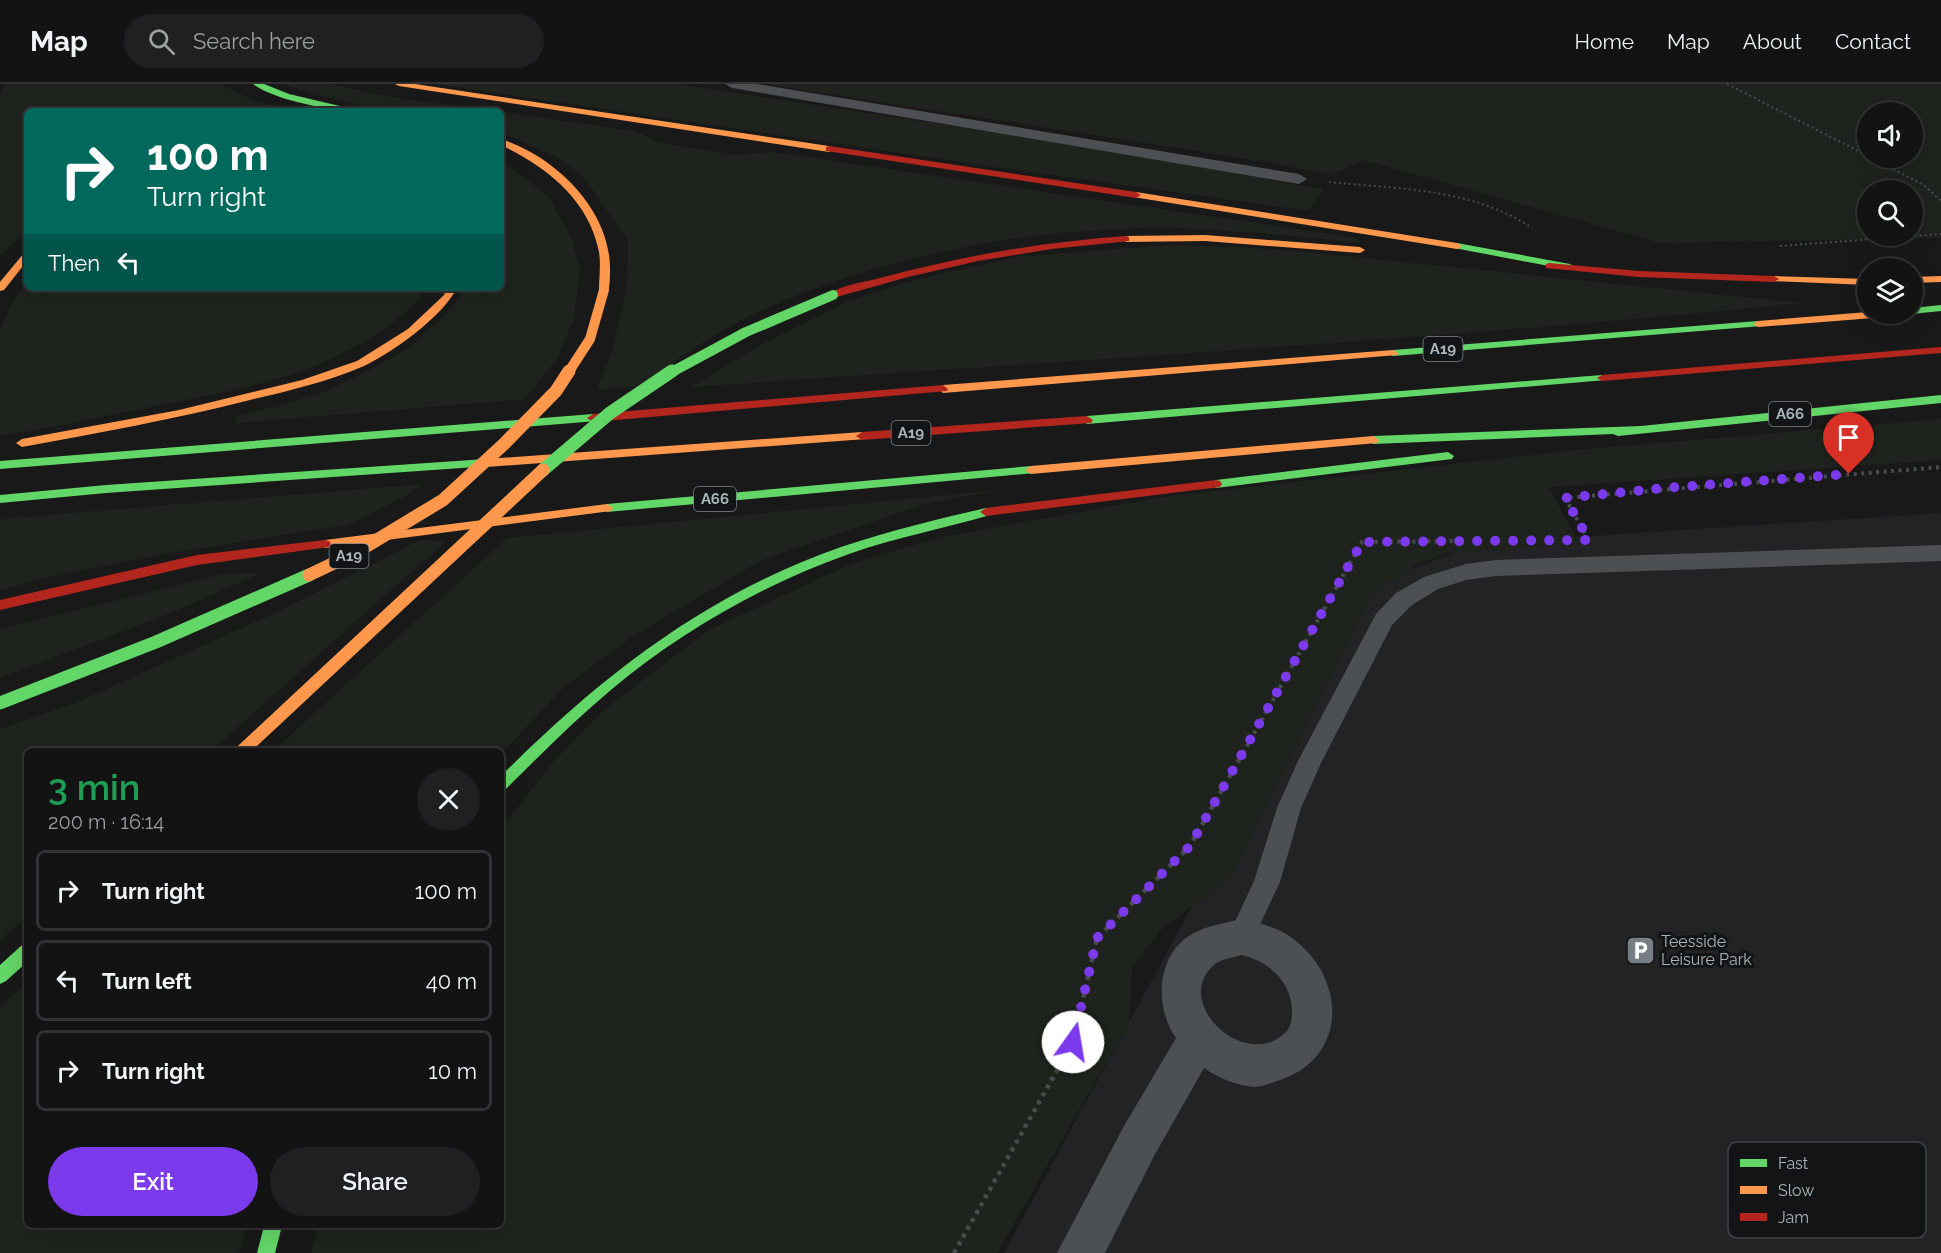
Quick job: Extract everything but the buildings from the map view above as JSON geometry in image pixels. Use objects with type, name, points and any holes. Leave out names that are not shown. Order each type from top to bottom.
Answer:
[{"type":"highway","points":[[256,84],[287,96],[343,108]]},
{"type":"highway","points":[[399,84],[1390,234],[1570,267]]},
{"type":"highway","name":"A19","points":[[0,703],[115,660],[240,607],[357,552],[443,500],[504,444],[556,391],[590,339],[604,290],[604,250],[592,216],[570,187],[547,167],[504,144]]},
{"type":"highway","points":[[245,748],[528,482],[610,413],[697,357],[769,321],[833,295],[901,274],[970,257],[1087,242],[1206,238],[1376,251]]},
{"type":"highway","points":[[1432,256],[1639,274],[1857,282]]},
{"type":"highway","points":[[0,288],[24,259]]},
{"type":"highway","points":[[1923,280],[1941,279]]},
{"type":"highway","points":[[11,444],[247,399],[305,383],[361,363],[412,331],[450,291]]},
{"type":"highway","points":[[1923,310],[1941,308]]},
{"type":"highway","name":"A19","points":[[0,465],[96,455],[1857,316]]},
{"type":"highway","name":"A19","points":[[0,499],[106,489],[1041,424],[1941,350]]},
{"type":"highway","name":"A66","points":[[1501,448],[1639,429],[1941,399]]},
{"type":"highway","name":"A66","points":[[0,605],[57,594],[197,560],[627,506],[1378,440],[1639,429]]},
{"type":"highway","points":[[504,782],[527,756],[588,699],[650,650],[715,609],[781,575],[848,548],[916,527],[985,512],[1467,453]]},
{"type":"highway","points":[[0,976],[24,954]]},
{"type":"highway","points":[[266,1253],[272,1228]]},
{"type":"street","points":[[1241,937],[1261,941],[1279,950],[1294,964],[1306,981],[1313,1000],[1313,1019],[1307,1037],[1295,1052],[1278,1062],[1258,1066],[1236,1063],[1216,1053],[1198,1039],[1186,1020],[1180,999],[1180,979],[1189,961],[1202,947],[1220,939],[1241,937]]},
{"type":"street","points":[[1080,1253],[1139,1141],[1198,1039]]},
{"type":"lane","points":[[732,84],[1299,179]]},
{"type":"lane","points":[[1241,937],[1268,882],[1289,808],[1310,761],[1384,620],[1404,599],[1431,583],[1466,572],[1496,568],[1941,553]]},
{"type":"path","points":[[1727,84],[1857,151]]},
{"type":"path","points":[[1891,168],[1924,185],[1941,201]]},
{"type":"path","points":[[1299,179],[1470,199],[1523,220],[1539,234]]},
{"type":"path","points":[[1769,247],[1941,234]]},
{"type":"path","points":[[1604,564],[1565,498],[1941,467]]},
{"type":"path","points":[[954,1253],[1073,1042],[1097,938],[1190,846],[1362,542],[1458,541]]},
{"type":"shaded area","points":[[4,84],[220,84],[255,101],[283,108],[24,108],[24,234],[0,256],[0,97]]},
{"type":"shaded area","points":[[283,84],[330,84],[385,96],[470,108],[375,108],[316,95]]},
{"type":"shaded area","points":[[436,84],[677,84],[1037,139],[1323,189],[1309,211]]},
{"type":"shaded area","points":[[764,84],[1941,84],[1941,238],[1923,238],[1923,180],[1857,180],[1857,239],[1660,243],[1363,160],[1331,175],[1274,163]]},
{"type":"shaded area","points":[[504,112],[635,131],[658,142],[734,155],[774,152],[1358,238],[1358,243],[1237,231],[1164,228],[1035,236],[949,250],[866,272],[791,298],[725,329],[644,382],[628,388],[597,389],[612,352],[627,288],[628,241],[584,177],[557,157],[504,134]]},
{"type":"shaded area","points":[[504,165],[512,168],[548,196],[571,237],[580,269],[574,318],[557,359],[524,399],[237,423],[236,417],[322,393],[364,373],[412,346],[446,314],[464,291],[504,291]]},
{"type":"shaded area","points":[[1172,245],[1242,247],[1316,253],[1802,303],[1386,339],[691,387],[757,347],[849,301],[918,279],[1016,257]]},
{"type":"shaded area","points":[[24,285],[24,291],[425,291],[409,309],[373,336],[344,353],[286,376],[225,392],[0,436],[0,331],[11,303]]},
{"type":"shaded area","points":[[1941,419],[1941,460],[1549,487],[1579,544],[1444,554],[1416,565],[1372,594],[1233,875],[1162,929],[1132,967],[1129,1023],[997,1253],[311,1253],[318,1228],[504,1228],[504,825],[553,762],[605,709],[709,630],[853,563],[942,537],[1162,497],[1575,450]]},
{"type":"shaded area","points":[[422,484],[405,496],[348,525],[164,554],[53,576],[0,590],[0,519]]},
{"type":"shaded area","points":[[999,490],[924,504],[760,561],[633,636],[564,687],[504,751],[504,748],[276,748],[507,538]]},
{"type":"shaded area","name":"Teesside Leisure Park","points":[[1941,513],[1941,1253],[1004,1253],[1366,585],[1483,543]]},
{"type":"shaded area","points":[[420,540],[446,541],[214,748],[24,748],[24,920],[0,941],[0,729],[78,702],[275,613]]},
{"type":"shaded area","points":[[261,573],[173,612],[0,678],[0,629],[223,574]]},
{"type":"shaded area","points":[[24,985],[24,1228],[246,1228],[239,1253],[0,1253],[0,1007]]},
{"type":"traffic: fast","points":[[257,84],[287,96],[343,108]]},
{"type":"traffic: fast","points":[[1457,246],[1570,267]]},
{"type":"traffic: fast","points":[[543,470],[601,420],[689,361],[746,332],[833,295]]},
{"type":"traffic: fast","points":[[1923,310],[1941,308]]},
{"type":"traffic: fast","points":[[1393,353],[1758,324]]},
{"type":"traffic: fast","points":[[1087,420],[1602,378]]},
{"type":"traffic: fast","points":[[1618,432],[1941,399]]},
{"type":"traffic: fast","points":[[0,465],[593,418]]},
{"type":"traffic: fast","points":[[1373,440],[1639,429]]},
{"type":"traffic: fast","points":[[1216,484],[1448,456]]},
{"type":"traffic: fast","points":[[0,499],[106,489],[486,463]]},
{"type":"traffic: fast","points":[[607,508],[1031,470]]},
{"type":"traffic: fast","points":[[504,782],[554,732],[608,685],[663,644],[720,608],[781,577],[844,551],[913,529],[986,512]]},
{"type":"traffic: fast","points":[[0,703],[156,642],[309,575]]},
{"type":"traffic: fast","points":[[0,976],[24,954]]},
{"type":"traffic: fast","points":[[266,1253],[272,1228]]},
{"type":"traffic: slow","points":[[399,84],[829,149]]},
{"type":"traffic: slow","points":[[504,143],[552,172],[580,199],[599,234],[605,258],[604,290]]},
{"type":"traffic: slow","points":[[1136,195],[1457,246]]},
{"type":"traffic: slow","points":[[1126,239],[1205,238],[1360,250]]},
{"type":"traffic: slow","points":[[0,288],[24,259]]},
{"type":"traffic: slow","points":[[1774,279],[1857,282]]},
{"type":"traffic: slow","points":[[1923,280],[1941,279]]},
{"type":"traffic: slow","points":[[309,575],[357,552],[443,500],[504,444],[556,391],[590,339],[604,290]]},
{"type":"traffic: slow","points":[[22,443],[179,414],[305,383],[361,363],[412,331],[450,291]]},
{"type":"traffic: slow","points":[[1758,324],[1857,316]]},
{"type":"traffic: slow","points":[[943,389],[1393,353]]},
{"type":"traffic: slow","points":[[486,463],[862,436]]},
{"type":"traffic: slow","points":[[1031,470],[1373,440]]},
{"type":"traffic: slow","points":[[245,748],[543,470]]},
{"type":"traffic: slow","points":[[325,544],[607,508]]},
{"type":"traffic: jam","points":[[829,149],[1136,195]]},
{"type":"traffic: jam","points":[[833,295],[905,274],[978,258],[1052,246],[1126,239]]},
{"type":"traffic: jam","points":[[1549,266],[1639,274],[1774,279]]},
{"type":"traffic: jam","points":[[1602,378],[1941,350]]},
{"type":"traffic: jam","points":[[593,418],[943,389]]},
{"type":"traffic: jam","points":[[862,436],[1087,420]]},
{"type":"traffic: jam","points":[[986,512],[1216,484]]},
{"type":"traffic: jam","points":[[0,605],[197,560],[325,544]]},
{"type":"place","name":"Teesside Leisure Park","points":[[1640,950]]},
{"type":"route","points":[[1073,1042],[1097,938],[1190,846],[1362,542],[1589,540],[1565,498],[1849,474]]}]
